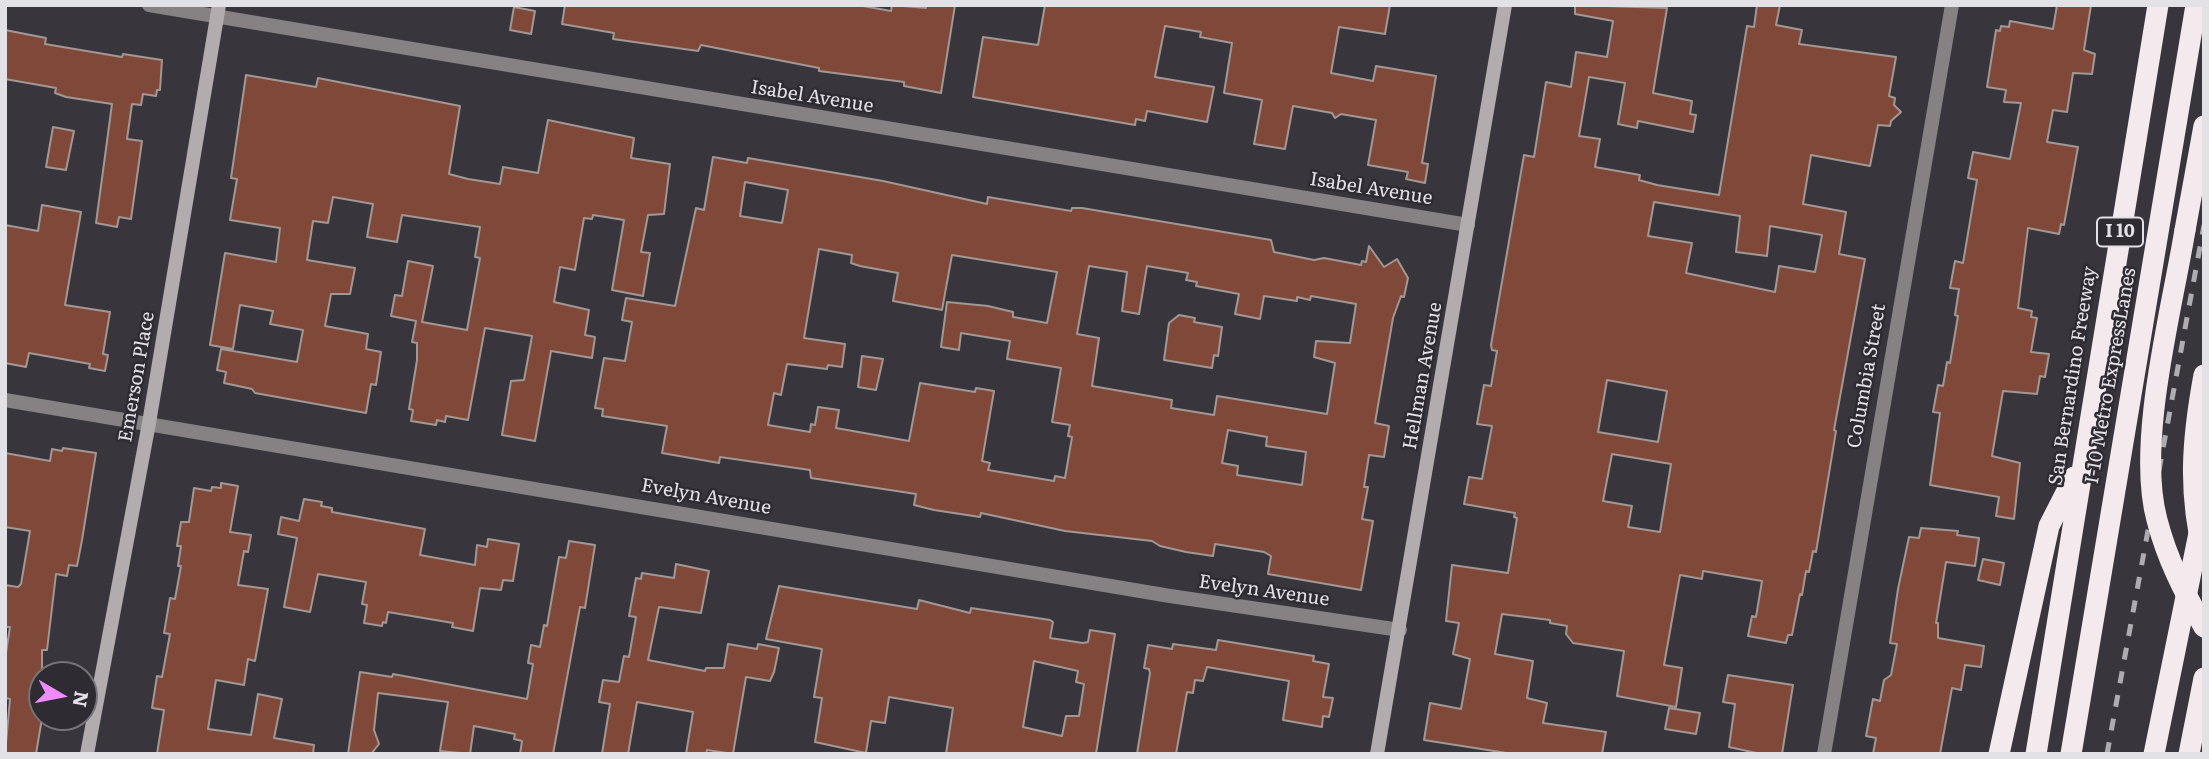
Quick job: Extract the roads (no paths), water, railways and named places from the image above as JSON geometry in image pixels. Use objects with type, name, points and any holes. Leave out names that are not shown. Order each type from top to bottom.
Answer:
[{"type":"highway","name":"San Bernardino Freeway","points":[[2036,754],[2158,5]]},
{"type":"highway","name":"I-10 Metro ExpressLanes","points":[[2071,754],[2196,5]]},
{"type":"highway","points":[[2204,126],[2154,413],[2151,469],[2156,517],[2172,569],[2204,626]]},
{"type":"highway","points":[[2204,375],[2191,458],[2194,517],[2204,556]]},
{"type":"highway","points":[[1999,754],[2049,526],[2082,459]]},
{"type":"highway","points":[[2154,754],[2204,510]]},
{"type":"highway","points":[[2189,754],[2204,678]]},
{"type":"street","name":"Isabel Avenue","points":[[149,5],[219,10],[482,63],[1468,225]]},
{"type":"street","name":"Hellman Avenue","points":[[1377,754],[1506,5]]},
{"type":"street","name":"Columbia Street","points":[[1824,754],[1952,5]]},
{"type":"street","name":"Emerson Place","points":[[88,754],[149,423],[219,10]]},
{"type":"street","name":"Evelyn Avenue","points":[[5,401],[1170,596],[1400,629]]},
{"type":"railway","points":[[2107,754],[2204,225]]}]
